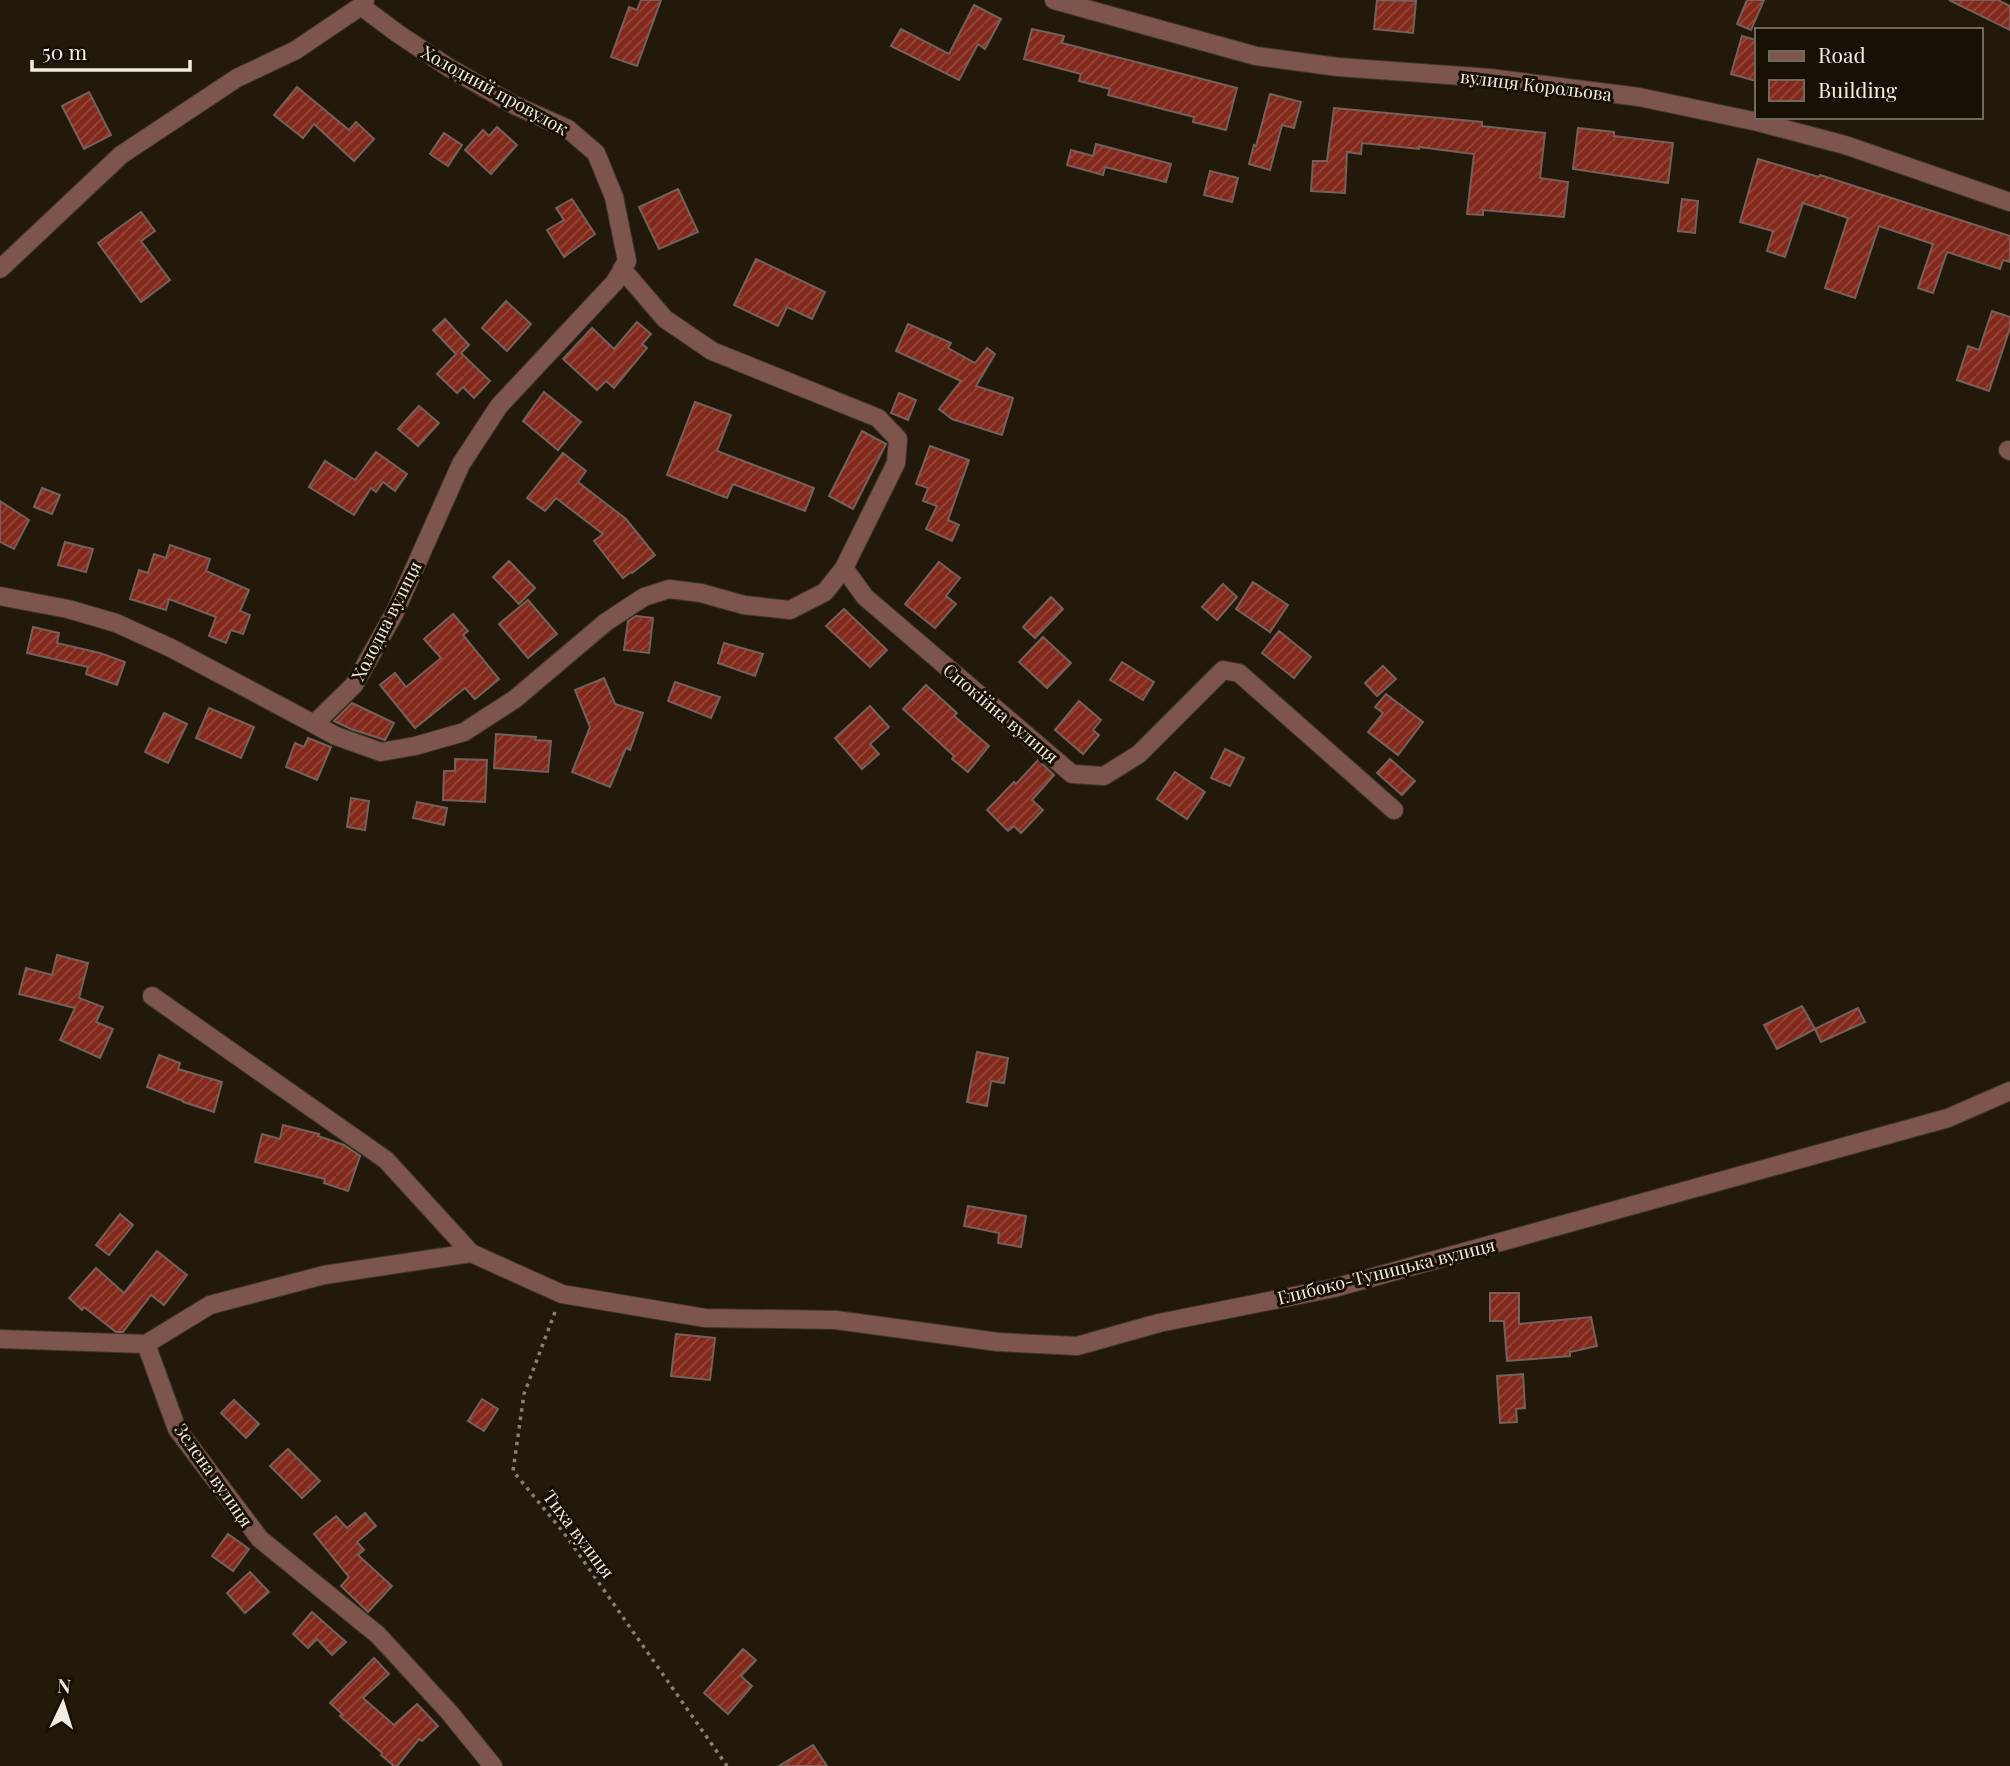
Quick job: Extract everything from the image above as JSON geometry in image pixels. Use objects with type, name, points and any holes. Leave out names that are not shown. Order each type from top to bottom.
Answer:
[{"type":"street","name":"вулиця Корольова","points":[[1054,0],[1256,56],[1338,67],[1490,78],[1639,97],[1745,119],[1845,145],[2010,202]]},
{"type":"street","points":[[0,269],[121,155],[237,78],[296,50],[363,3]]},
{"type":"street","name":"Холодний провулок","points":[[363,3],[397,33],[449,67],[514,105],[568,129],[596,153],[614,197],[627,261],[622,270]]},
{"type":"street","points":[[0,596],[68,609],[116,623],[196,661],[336,736],[381,752],[464,732],[515,699],[606,622],[644,597],[669,589],[701,593],[744,605],[790,610],[825,592],[844,568],[896,463],[898,439],[878,418],[712,351],[665,319],[622,270]]},
{"type":"street","name":"Холодна вулиця","points":[[314,724],[354,685],[395,612],[461,464],[499,406],[615,282],[622,270]]},
{"type":"street","name":"Спокійна вулиця","points":[[844,568],[865,597],[1072,774],[1104,776],[1139,754],[1223,670],[1239,673],[1394,810]]},
{"type":"street","points":[[152,996],[386,1160],[471,1253],[562,1294]]},
{"type":"street","name":"Глибоко-Туницька вулиця","points":[[562,1294],[705,1318],[836,1320],[998,1342],[1077,1346],[1159,1323],[1348,1284],[1948,1118],[2010,1091]]},
{"type":"street","points":[[0,1339],[146,1344],[210,1305],[324,1275],[471,1253]]},
{"type":"street","name":"Зелена вулиця","points":[[146,1344],[177,1429],[260,1539],[378,1635],[449,1712],[493,1766]]},
{"type":"path","name":"Тиха вулиця","points":[[562,1294],[524,1394],[513,1471],[564,1533],[727,1766]]},
{"type":"building","points":[[641,0],[661,0],[637,66],[611,57],[629,7],[637,10]]},
{"type":"building","points":[[1377,0],[1416,1],[1413,33],[1374,29]]},
{"type":"building","points":[[1747,0],[1764,0],[1751,30],[1737,24]]},
{"type":"building","points":[[1949,0],[1998,0],[2010,6],[2010,30]]},
{"type":"building","points":[[974,5],[1001,19],[985,49],[978,44],[959,80],[891,46],[901,29],[949,54]]},
{"type":"building","points":[[1032,29],[1064,36],[1062,43],[1237,88],[1226,130],[1193,122],[1194,117],[1108,95],[1110,89],[1079,81],[1081,74],[1024,59]]},
{"type":"building","points":[[1742,36],[1755,40],[1755,81],[1731,74]]},
{"type":"building","points":[[297,87],[349,130],[356,122],[374,139],[354,161],[314,124],[303,138],[274,115]]},
{"type":"building","points":[[89,92],[111,135],[84,149],[62,106]]},
{"type":"building","points":[[1270,94],[1301,102],[1294,128],[1282,125],[1270,170],[1249,164]]},
{"type":"building","points":[[1334,108],[1482,122],[1482,126],[1545,133],[1540,178],[1568,182],[1564,217],[1483,210],[1483,215],[1467,214],[1474,154],[1419,147],[1362,143],[1361,154],[1347,152],[1345,193],[1311,191],[1313,161],[1327,161]]},
{"type":"building","points":[[497,127],[517,145],[491,174],[465,150],[483,130],[489,136]]},
{"type":"building","points":[[1578,128],[1614,132],[1614,136],[1673,143],[1668,183],[1573,169]]},
{"type":"building","points":[[444,133],[462,145],[448,166],[430,154]]},
{"type":"building","points":[[1096,144],[1171,164],[1166,182],[1105,167],[1103,175],[1067,165],[1071,150],[1093,156]]},
{"type":"building","points":[[1758,159],[1819,177],[1820,175],[2010,236],[2010,262],[2003,260],[2000,269],[1947,252],[1933,293],[1918,288],[1933,244],[1879,226],[1855,298],[1825,288],[1848,218],[1803,203],[1785,257],[1767,251],[1773,231],[1740,222]]},
{"type":"building","points":[[1210,171],[1238,178],[1232,202],[1204,195]]},
{"type":"building","points":[[678,189],[698,232],[659,249],[639,207]]},
{"type":"building","points":[[572,199],[595,234],[564,257],[547,230],[564,220],[556,208]]},
{"type":"building","points":[[1682,199],[1698,201],[1695,233],[1678,231]]},
{"type":"building","points":[[141,212],[155,231],[141,241],[170,280],[141,302],[98,243]]},
{"type":"building","points":[[756,259],[825,292],[812,319],[787,307],[778,326],[734,305]]},
{"type":"building","points":[[506,301],[531,324],[507,351],[482,328]]},
{"type":"building","points":[[1992,311],[2010,317],[2010,328],[1989,391],[1957,380],[1968,346],[1979,350]]},
{"type":"building","points":[[445,319],[469,345],[461,353],[490,381],[474,398],[463,387],[457,393],[437,374],[456,354],[433,330]]},
{"type":"building","points":[[637,322],[651,334],[642,344],[647,348],[614,388],[606,381],[597,390],[563,359],[592,328],[614,349]]},
{"type":"building","points":[[908,324],[951,343],[948,348],[975,363],[987,348],[995,354],[976,386],[1013,398],[1002,435],[952,419],[939,409],[961,381],[896,351]]},
{"type":"building","points":[[544,392],[581,422],[558,450],[523,421]]},
{"type":"building","points":[[899,393],[916,400],[908,420],[891,413]]},
{"type":"building","points":[[695,402],[731,415],[717,451],[814,488],[805,511],[733,484],[727,498],[667,475]]},
{"type":"building","points":[[419,406],[439,423],[418,446],[398,429]]},
{"type":"building","points":[[862,431],[886,444],[853,509],[829,496]]},
{"type":"building","points":[[930,446],[969,460],[948,520],[959,525],[952,541],[926,529],[937,506],[923,501],[928,488],[916,484]]},
{"type":"building","points":[[376,452],[407,474],[395,491],[383,482],[376,492],[371,488],[354,515],[309,487],[325,461],[355,480]]},
{"type":"building","points":[[563,453],[586,471],[578,482],[626,519],[655,555],[623,578],[594,541],[603,534],[556,498],[545,511],[527,498]]},
{"type":"building","points":[[42,488],[60,495],[52,514],[34,507]]},
{"type":"building","points":[[0,501],[29,520],[14,549],[0,542]]},
{"type":"building","points":[[65,542],[93,549],[86,572],[58,565]]},
{"type":"building","points":[[170,545],[210,559],[206,571],[249,590],[240,611],[250,615],[243,634],[231,630],[226,643],[209,636],[216,617],[169,599],[166,610],[130,599],[139,570],[148,573],[154,554],[166,558]]},
{"type":"building","points":[[509,561],[535,588],[519,604],[493,577]]},
{"type":"building","points":[[939,562],[960,578],[946,596],[956,604],[935,628],[905,604]]},
{"type":"building","points":[[1253,582],[1288,605],[1270,632],[1236,609]]},
{"type":"building","points":[[1223,584],[1237,597],[1217,620],[1202,607]]},
{"type":"building","points":[[1051,597],[1063,609],[1035,638],[1023,627]]},
{"type":"building","points":[[528,600],[557,634],[528,658],[499,624]]},
{"type":"building","points":[[844,609],[887,650],[870,667],[826,626]]},
{"type":"building","points":[[453,614],[468,631],[463,635],[499,679],[475,699],[465,688],[415,728],[380,685],[395,673],[406,687],[441,658],[424,639]]},
{"type":"building","points":[[636,616],[653,618],[649,653],[624,650],[628,621]]},
{"type":"building","points":[[33,627],[59,633],[57,643],[125,662],[117,685],[86,674],[88,667],[27,653]]},
{"type":"building","points":[[1279,631],[1311,657],[1294,678],[1262,653]]},
{"type":"building","points":[[1043,637],[1071,663],[1047,688],[1019,662]]},
{"type":"building","points":[[724,643],[763,654],[755,676],[718,663]]},
{"type":"building","points":[[1122,662],[1154,682],[1143,700],[1110,680]]},
{"type":"building","points":[[1383,666],[1396,679],[1377,696],[1365,683]]},
{"type":"building","points":[[604,678],[615,704],[643,713],[630,750],[626,748],[610,787],[572,772],[590,727],[575,690]]},
{"type":"building","points":[[675,682],[720,697],[711,718],[668,701]]},
{"type":"building","points":[[926,685],[957,713],[954,716],[989,746],[968,772],[903,709]]},
{"type":"building","points":[[1386,694],[1423,722],[1398,755],[1368,732],[1383,713],[1375,707]]},
{"type":"building","points":[[1079,701],[1101,720],[1093,730],[1099,735],[1083,754],[1055,730]]},
{"type":"building","points":[[352,703],[394,723],[385,740],[334,721]]},
{"type":"building","points":[[870,706],[889,727],[870,744],[879,754],[862,769],[835,738]]},
{"type":"building","points":[[209,708],[254,727],[241,758],[196,738]]},
{"type":"building","points":[[164,713],[187,724],[168,763],[145,752]]},
{"type":"building","points":[[496,734],[551,741],[548,772],[494,768]]},
{"type":"building","points":[[308,738],[331,747],[317,780],[286,767],[295,743],[304,747]]},
{"type":"building","points":[[1225,749],[1244,758],[1230,786],[1211,778]]},
{"type":"building","points":[[455,759],[487,760],[485,802],[443,800],[444,771],[455,771]]},
{"type":"building","points":[[1390,759],[1415,781],[1402,795],[1377,773]]},
{"type":"building","points":[[1038,760],[1054,775],[1032,800],[1043,810],[1021,833],[1014,826],[1008,831],[987,810]]},
{"type":"building","points":[[1175,772],[1205,792],[1187,819],[1157,799]]},
{"type":"building","points":[[351,798],[369,801],[365,830],[347,827]]},
{"type":"building","points":[[417,802],[447,808],[444,825],[413,818]]},
{"type":"building","points":[[57,955],[88,963],[79,998],[103,1007],[96,1022],[113,1029],[100,1058],[60,1040],[75,1008],[19,994],[26,968],[52,975]]},
{"type":"building","points":[[1802,1006],[1815,1029],[1777,1049],[1764,1025]]},
{"type":"building","points":[[1858,1008],[1865,1022],[1821,1042],[1815,1029]]},
{"type":"building","points":[[977,1052],[1008,1058],[1004,1083],[991,1081],[987,1106],[967,1102]]},
{"type":"building","points":[[159,1055],[180,1063],[178,1069],[222,1082],[214,1112],[147,1087]]},
{"type":"building","points":[[283,1125],[319,1134],[318,1136],[344,1145],[360,1156],[348,1191],[324,1183],[325,1179],[255,1162],[262,1134],[280,1139]]},
{"type":"building","points":[[968,1206],[1026,1216],[1021,1247],[998,1243],[999,1233],[964,1226]]},
{"type":"building","points":[[120,1214],[133,1225],[109,1255],[96,1245]]},
{"type":"building","points":[[157,1251],[187,1275],[164,1305],[151,1295],[123,1332],[116,1332],[84,1307],[82,1310],[69,1298],[96,1268],[124,1293]]},
{"type":"building","points":[[1490,1293],[1519,1293],[1519,1324],[1591,1317],[1597,1346],[1570,1352],[1570,1356],[1507,1361],[1504,1321],[1490,1321]]},
{"type":"building","points":[[676,1334],[715,1338],[710,1380],[671,1376]]},
{"type":"building","points":[[1523,1374],[1525,1408],[1516,1409],[1517,1422],[1500,1423],[1497,1376]]},
{"type":"building","points":[[482,1399],[498,1409],[484,1431],[468,1421]]},
{"type":"building","points":[[234,1400],[259,1424],[246,1438],[221,1413]]},
{"type":"building","points":[[288,1449],[320,1481],[302,1498],[270,1466]]},
{"type":"building","points":[[365,1513],[376,1526],[357,1542],[364,1550],[358,1555],[392,1586],[368,1612],[341,1586],[349,1577],[314,1534],[336,1516],[347,1528]]},
{"type":"building","points":[[228,1534],[249,1549],[233,1571],[212,1556]]},
{"type":"building","points":[[250,1572],[269,1592],[245,1613],[227,1593]]},
{"type":"building","points":[[312,1612],[346,1642],[332,1655],[317,1639],[308,1648],[293,1634]]},
{"type":"building","points":[[743,1649],[756,1660],[741,1676],[752,1686],[728,1714],[704,1693]]},
{"type":"building","points":[[374,1658],[389,1674],[363,1698],[394,1725],[417,1704],[438,1726],[422,1741],[419,1739],[397,1766],[381,1755],[382,1753],[340,1716],[342,1714],[330,1703]]},
{"type":"building","points":[[813,1745],[827,1766],[779,1766]]}]
